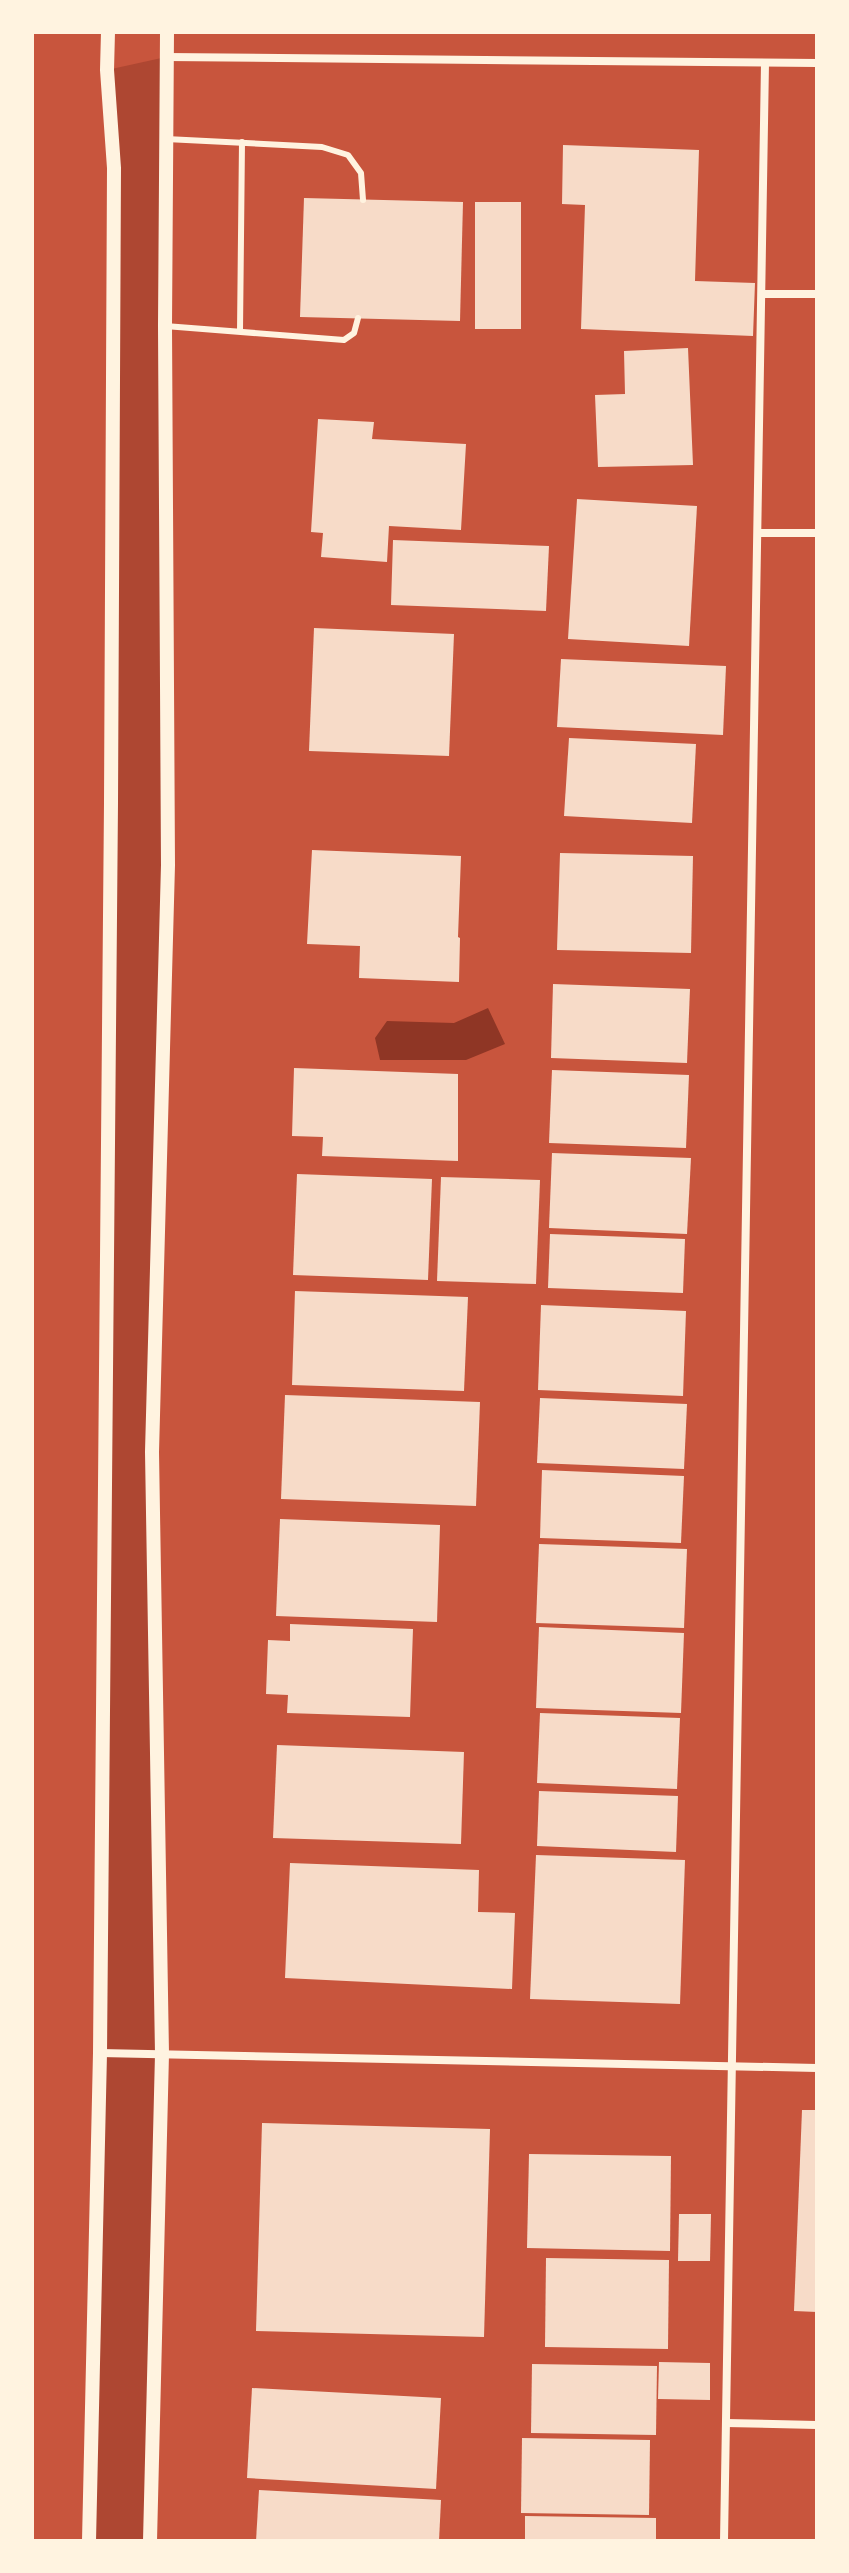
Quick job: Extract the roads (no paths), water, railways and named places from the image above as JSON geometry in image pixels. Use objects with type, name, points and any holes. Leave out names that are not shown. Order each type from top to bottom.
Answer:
[{"type":"street","points":[[89,2541],[100,2053],[112,692],[114,168],[107,70],[108,32]]},
{"type":"street","points":[[150,2541],[162,2054],[152,1452],[168,865],[167,33]]},
{"type":"street","points":[[166,57],[817,63]]},
{"type":"street","points":[[724,2541],[765,63]]},
{"type":"street","points":[[762,294],[817,294]]},
{"type":"street","points":[[759,533],[817,533]]},
{"type":"street","points":[[100,2053],[817,2068]]},
{"type":"street","points":[[726,2423],[817,2425]]},
{"type":"lane","points":[[166,139],[322,147],[348,155],[361,173],[363,200]]},
{"type":"lane","points":[[240,331],[242,142]]},
{"type":"lane","points":[[165,326],[344,340],[354,333],[358,318]]}]
